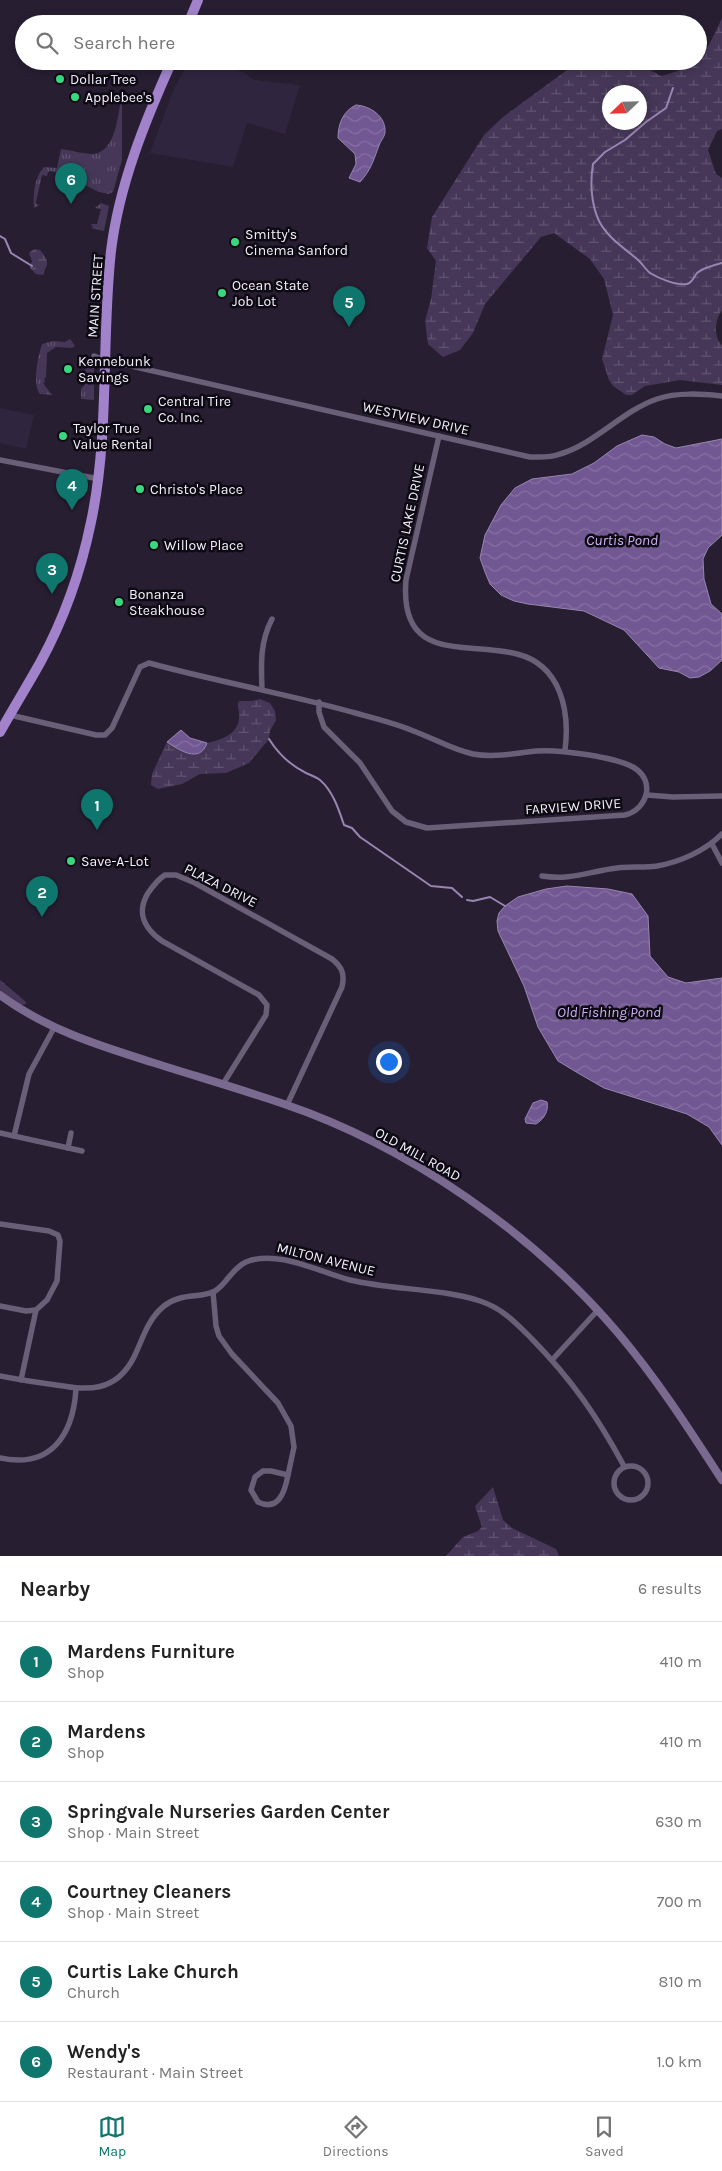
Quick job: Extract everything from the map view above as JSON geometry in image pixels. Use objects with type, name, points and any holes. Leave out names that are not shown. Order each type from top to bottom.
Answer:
[{"type":"highway","points":[[192,15],[198,0]]},
{"type":"highway","name":"MAIN STREET","points":[[0,732],[44,656],[70,596],[86,545],[99,479],[108,284],[112,248],[118,214],[141,136],[168,70]]},
{"type":"street","name":"WESTVIEW DRIVE","points":[[94,356],[530,457],[549,457],[570,450],[634,409],[659,398],[676,395],[722,396]]},
{"type":"street","name":"CURTIS LAKE DRIVE","points":[[439,436],[406,580],[406,605],[409,617],[423,634],[439,644],[456,648],[511,653],[529,658],[541,666],[553,679],[564,701],[567,725],[565,750]]},
{"type":"street","points":[[0,460],[99,479]]},
{"type":"street","points":[[262,689],[261,647],[272,619]]},
{"type":"street","points":[[10,715],[96,735],[105,734],[112,728],[140,667],[146,663],[319,702],[403,727],[472,753],[495,756],[539,750],[565,750],[621,763],[635,768],[646,783],[647,795],[673,797],[722,796]]},
{"type":"street","name":"FARVIEW DRIVE","points":[[319,702],[319,712],[324,727],[360,763],[392,812],[413,825],[433,827],[625,816],[641,806],[647,795]]},
{"type":"street","points":[[542,876],[571,878],[611,869],[656,866],[686,858],[712,844],[722,834]]},
{"type":"street","points":[[712,844],[722,863]]},
{"type":"street","name":"PLAZA DRIVE","points":[[223,1084],[266,1015],[267,1005],[259,994],[162,941],[148,929],[142,917],[144,902],[153,885],[165,875],[174,874],[195,883],[332,959],[341,969],[344,980],[342,987],[287,1105]]},
{"type":"street","name":"OLD MILL ROAD","points":[[0,995],[30,1016],[85,1041],[287,1105],[338,1126],[374,1143],[464,1195],[536,1251],[598,1310],[666,1395],[722,1480]]},
{"type":"street","points":[[14,1136],[28,1074],[54,1028]]},
{"type":"street","points":[[0,1133],[82,1151]]},
{"type":"street","points":[[68,1148],[72,1133]]},
{"type":"street","points":[[0,1224],[49,1230],[58,1235],[60,1247],[56,1281],[47,1300],[36,1310],[21,1380]]},
{"type":"street","name":"MILTON AVENUE","points":[[213,1292],[232,1271],[245,1263],[259,1258],[278,1258],[360,1282],[465,1297],[490,1304],[506,1314],[552,1360],[590,1408],[624,1466]]},
{"type":"street","points":[[0,1376],[76,1389],[94,1389],[105,1386],[120,1377],[134,1357],[153,1318],[166,1305],[188,1296],[213,1292],[216,1326],[219,1336],[232,1354],[278,1403],[291,1426],[294,1447],[288,1475],[284,1492],[276,1503],[261,1503],[252,1494],[252,1480],[261,1472],[271,1471],[288,1475]]},
{"type":"street","points":[[0,1306],[26,1311],[36,1310]]},
{"type":"street","points":[[552,1360],[598,1310]]},
{"type":"street","points":[[0,1458],[19,1461],[30,1459],[54,1447],[70,1424],[74,1412],[76,1389]]},
{"type":"street","points":[[631,1465],[640,1469],[648,1481],[646,1492],[635,1500],[623,1498],[614,1488],[616,1475],[624,1466],[631,1465]]},
{"type":"shaded area","points":[[184,70],[236,70],[243,72],[254,80],[300,85],[285,134],[247,123],[233,167],[150,153],[173,91]]},
{"type":"shaded area","points":[[0,408],[34,415],[26,449],[0,443]]},
{"type":"green space","points":[[722,18],[722,129],[717,131],[708,150],[716,174],[722,178],[722,310],[718,318],[716,333],[722,345],[722,385],[680,380],[645,386],[632,395],[626,395],[613,386],[602,359],[613,315],[604,279],[590,259],[554,233],[541,237],[485,304],[473,333],[460,350],[443,357],[428,344],[425,321],[431,299],[436,261],[427,248],[432,217],[484,135],[503,117],[567,70],[650,70],[661,76],[680,70],[707,70],[707,47]]},
{"type":"green space","points":[[122,94],[122,160],[113,192],[109,194],[99,192],[85,185],[84,178],[50,171],[47,176],[42,175],[36,202],[37,205],[41,204],[34,208],[34,192],[38,176],[44,167],[57,168],[61,149],[93,154],[101,152],[107,146],[115,130]]},
{"type":"green space","points":[[101,203],[109,206],[104,231],[91,228],[93,227],[91,224],[97,224],[101,209],[95,208]]},
{"type":"green space","points":[[34,249],[40,250],[47,260],[43,275],[36,274],[30,268],[32,261],[29,253]]},
{"type":"green space","points":[[70,339],[75,346],[72,348],[56,347],[47,353],[46,377],[43,383],[52,395],[40,394],[36,384],[36,377],[42,344],[53,341],[65,342]]},
{"type":"green space","points":[[90,359],[94,362],[94,400],[81,399],[81,389],[86,383],[85,362]]},
{"type":"green space","points":[[260,699],[270,703],[275,711],[276,720],[270,731],[269,739],[249,763],[226,773],[200,774],[182,784],[158,789],[151,785],[152,774],[167,742],[183,751],[194,754],[199,753],[207,743],[223,738],[233,732],[238,723],[239,701]]},
{"type":"green space","points":[[0,980],[26,1004],[21,1005],[0,990]]},
{"type":"green space","points":[[493,1487],[503,1520],[512,1528],[556,1549],[559,1556],[446,1556],[463,1537],[478,1531],[482,1527],[475,1506]]},
{"type":"water","points":[[356,105],[372,110],[380,117],[385,126],[384,136],[370,168],[360,182],[349,178],[356,164],[355,154],[338,138],[342,118]]},
{"type":"water","name":"Curtis Pond","points":[[642,435],[654,437],[676,448],[722,439],[722,535],[708,548],[703,559],[704,579],[711,604],[722,614],[722,660],[710,671],[699,677],[690,678],[679,672],[659,668],[624,630],[584,611],[528,604],[514,601],[501,595],[490,584],[480,558],[485,535],[501,505],[515,488],[532,479],[572,474],[594,463],[617,446]]},
{"type":"water","points":[[181,730],[190,738],[207,743],[204,749],[194,754],[183,751],[167,742]]},
{"type":"water","name":"Old Fishing Pond","points":[[567,886],[608,889],[632,894],[648,916],[650,956],[668,977],[686,983],[722,978],[722,1145],[709,1127],[687,1114],[604,1088],[558,1061],[538,1027],[524,986],[498,931],[497,921],[499,913],[505,906],[518,897],[546,889]]},
{"type":"water","points":[[541,1100],[547,1102],[547,1112],[544,1117],[536,1124],[526,1123],[525,1119],[533,1103]]},
{"type":"waterway","points":[[673,88],[666,108],[625,140],[605,152],[593,164],[591,185],[594,207],[599,221],[616,242],[650,273],[658,277],[673,283],[687,284],[692,281],[699,271],[722,263]]},
{"type":"waterway","points":[[0,236],[5,239],[11,253],[32,266]]},
{"type":"waterway","points":[[269,739],[281,755],[290,763],[325,784],[335,801],[344,825],[352,828],[360,837],[431,886],[452,888],[462,897]]},
{"type":"waterway","points":[[467,900],[473,901],[490,897],[505,906]]},
{"type":"place","name":"Dollar Tree","points":[[60,79]]},
{"type":"place","name":"Applebee's","points":[[75,97]]},
{"type":"place","name":"Wendy's","points":[[71,204]]},
{"type":"place","name":"Smitty's Cinema Sanford","points":[[235,242]]},
{"type":"place","name":"Ocean State Job Lot","points":[[222,293]]},
{"type":"place","name":"Curtis Lake Church","points":[[349,327]]},
{"type":"place","name":"Kennebunk Savings","points":[[68,369]]},
{"type":"place","name":"Central Tire Co. Inc.","points":[[148,409]]},
{"type":"place","name":"Taylor True Value Rental","points":[[63,436]]},
{"type":"place","name":"Christo's Place","points":[[140,489]]},
{"type":"place","name":"Courtney Cleaners","points":[[72,510]]},
{"type":"place","name":"Willow Place","points":[[154,545]]},
{"type":"place","name":"Springvale Nurseries Garden Center","points":[[52,594]]},
{"type":"place","name":"Bonanza Steakhouse","points":[[119,602]]},
{"type":"place","name":"Mardens Furniture","points":[[97,830]]},
{"type":"place","name":"Save-A-Lot","points":[[71,861]]},
{"type":"place","name":"Mardens","points":[[42,917]]}]
